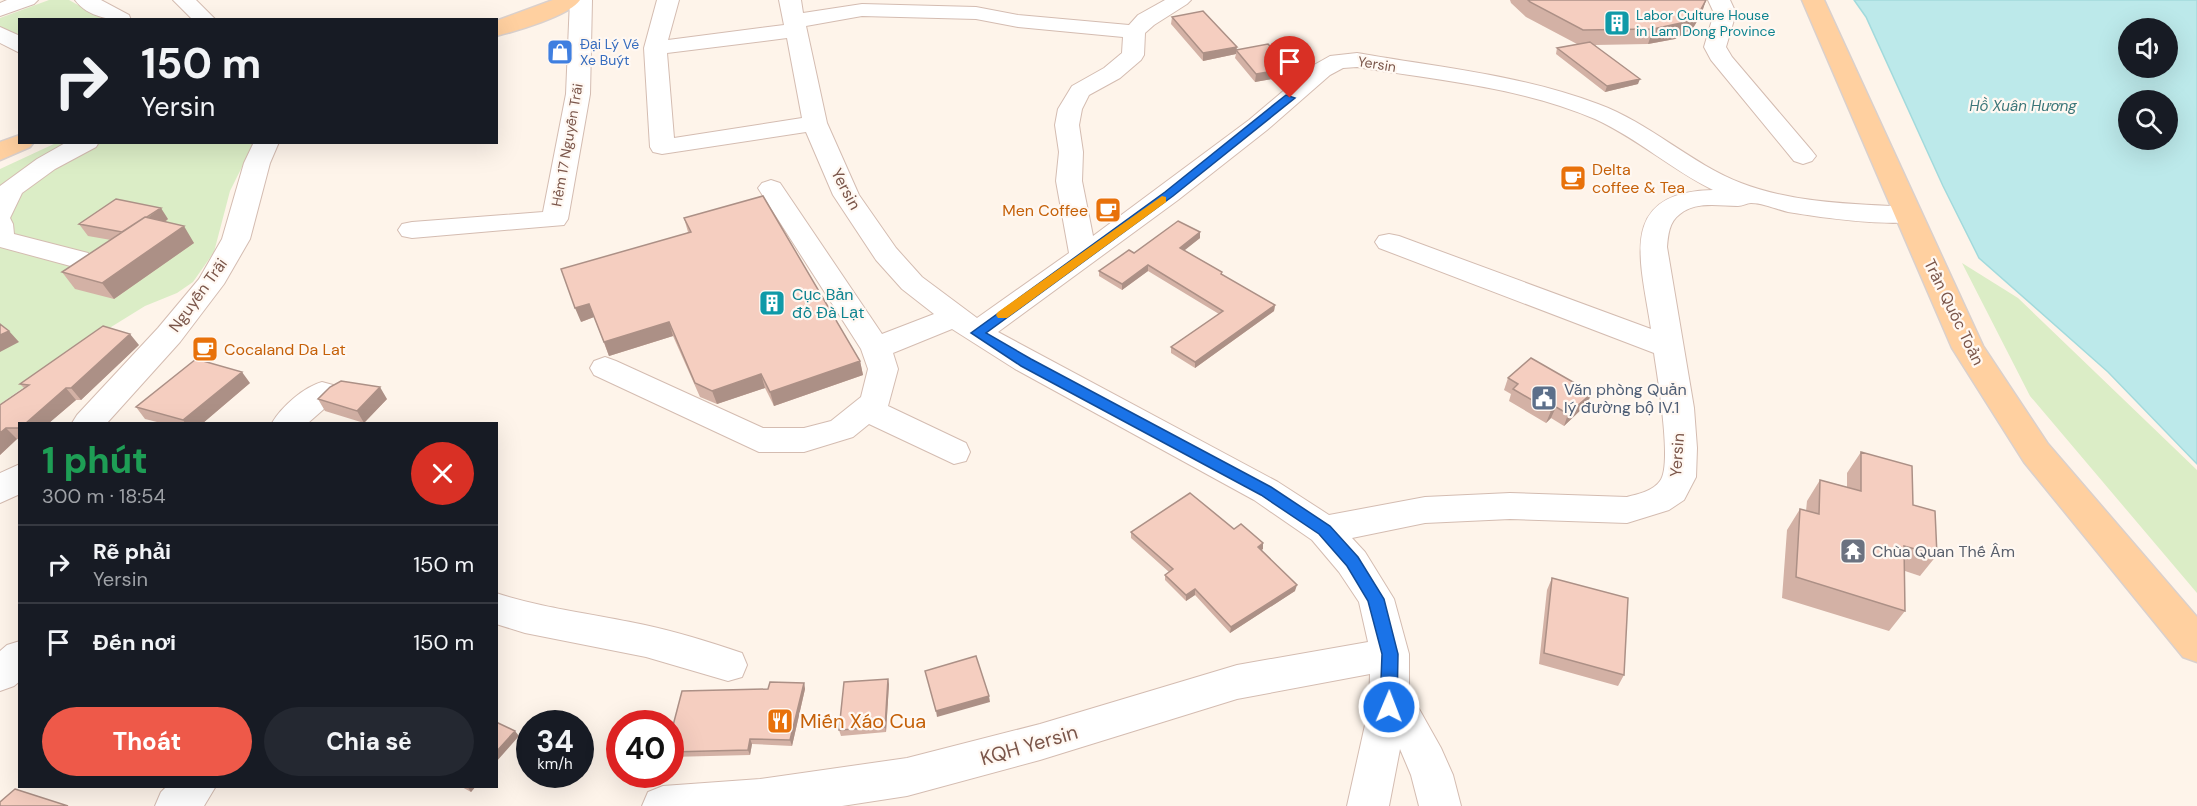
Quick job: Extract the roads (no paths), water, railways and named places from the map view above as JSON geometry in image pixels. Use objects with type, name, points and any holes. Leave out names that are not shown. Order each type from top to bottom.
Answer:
[{"type":"main road","points":[[498,28],[569,0]]},
{"type":"main road","name":"Trần Quốc Toản","points":[[1813,0],[1968,348],[2036,453],[2197,645]]},
{"type":"main road","points":[[0,152],[18,143]]},
{"type":"street","points":[[0,10],[27,0]]},
{"type":"street","points":[[86,0],[118,18]]},
{"type":"street","points":[[184,0],[204,18]]},
{"type":"street","name":"Hẻm 17 Nguyễn Trãi","points":[[412,230],[555,219],[578,94],[581,0]]},
{"type":"street","points":[[668,0],[655,48],[662,147],[815,123]]},
{"type":"street","points":[[1084,257],[1069,181],[1071,152],[1067,125],[1070,109],[1080,91],[1112,73],[1134,55],[1134,32],[1146,20],[1180,0]]},
{"type":"street","points":[[1719,0],[1725,13],[1716,36],[1715,47],[1718,53],[1803,156]]},
{"type":"street","points":[[655,48],[793,17],[862,10],[976,13],[1018,21],[1134,32]]},
{"type":"street","name":"Yersin","points":[[793,17],[815,123],[846,195],[886,254],[912,283],[966,325],[1026,362],[1266,491],[1324,530],[1352,562],[1376,599],[1390,654],[1389,707],[1368,806]]},
{"type":"street","points":[[0,34],[18,45]]},
{"type":"street","name":"Yersin","points":[[966,325],[1084,257],[1249,132],[1322,70],[1338,61],[1357,60],[1540,93],[1627,125],[1708,177],[1733,189],[1797,205],[1907,215]]},
{"type":"street","points":[[0,213],[11,189],[46,164],[83,144]]},
{"type":"street","name":"Nguyễn Trãi","points":[[89,422],[169,335],[210,284],[236,239],[257,163],[266,144]]},
{"type":"street","points":[[605,368],[759,440],[804,440],[842,429],[875,402],[883,369],[876,348],[771,188]]},
{"type":"street","name":"Yersin","points":[[1324,530],[1425,510],[1510,507],[1628,510],[1657,501],[1672,490],[1679,477],[1681,448],[1678,408],[1653,247],[1654,230],[1660,216],[1678,203],[1701,197],[1768,199]]},
{"type":"street","points":[[0,224],[2,239],[78,259]]},
{"type":"street","points":[[1389,242],[1669,347]]},
{"type":"street","points":[[876,348],[966,325]]},
{"type":"street","points":[[289,422],[322,393]]},
{"type":"street","points":[[867,409],[954,452]]},
{"type":"street","points":[[0,490],[18,477]]},
{"type":"street","points":[[498,609],[525,618],[646,641],[728,665]]},
{"type":"street","name":"KQH Yersin","points":[[663,806],[760,799],[907,777],[1040,742],[1237,682],[1390,654]]},
{"type":"street","points":[[0,674],[18,659]]},
{"type":"street","points":[[1389,694],[1424,750],[1436,781],[1440,806]]},
{"type":"street","points":[[176,806],[193,788]]},
{"type":"water","name":"Hồ Xuân Hương","points":[[1854,0],[2197,0],[2197,464],[2108,372],[1979,258],[1943,186],[1866,17]]},
{"type":"place","name":"Labor Culture House in Lam Dong Province","points":[[1617,23]]},
{"type":"place","name":"Đại Lý Vé Xe Buýt","points":[[560,52]]},
{"type":"place","name":"Delta coffee & Tea","points":[[1573,178]]},
{"type":"place","name":"Men Coffee","points":[[1108,210]]},
{"type":"place","name":"Cục Bản đồ Đà Lạt","points":[[772,303]]},
{"type":"place","name":"Cocaland Da Lat","points":[[205,349]]},
{"type":"place","name":"Văn phòng Quản lý đường bộ IV.1","points":[[1544,398]]},
{"type":"place","name":"Chùa Quan Thế Âm","points":[[1853,551]]},
{"type":"place","name":"Miến Xáo Cua","points":[[780,721]]}]
